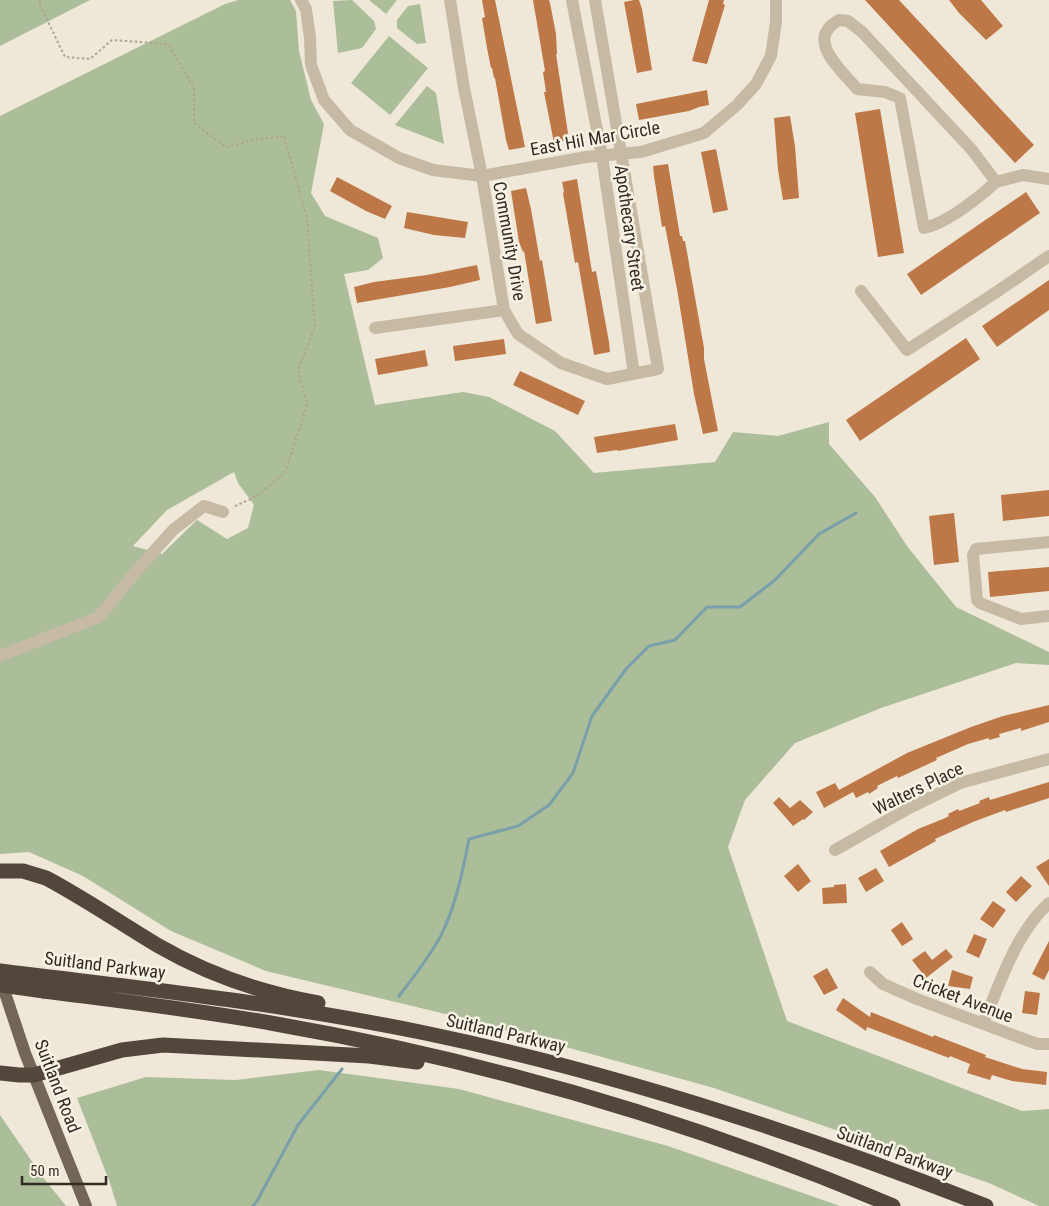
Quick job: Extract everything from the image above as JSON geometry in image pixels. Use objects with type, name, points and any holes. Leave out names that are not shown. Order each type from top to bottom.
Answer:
[{"type":"highway","points":[[0,872],[23,871],[46,878],[164,949],[231,979],[281,995],[363,1012],[423,1033]]},
{"type":"highway","name":"Suitland Parkway","points":[[0,971],[44,983],[166,1007],[277,1024],[404,1050],[519,1078],[692,1130],[804,1170],[893,1206]]},
{"type":"highway","name":"Suitland Parkway","points":[[0,985],[44,983],[245,1002],[423,1033],[544,1060],[662,1092],[824,1145],[986,1206]]},
{"type":"highway","points":[[0,1073],[19,1076],[34,1075],[122,1050],[177,1045],[385,1058],[413,1061],[454,1070],[519,1078]]},
{"type":"main road","name":"Suitland Road","points":[[0,978],[34,1075],[86,1206]]},
{"type":"street","name":"East Hil Mar Circle","points":[[301,0],[306,9],[311,65],[324,100],[350,130],[399,158],[433,170],[482,176],[602,156],[642,152],[704,133],[737,105],[756,84],[771,56],[776,22],[776,0]]},
{"type":"street","name":"Community Drive","points":[[450,0],[504,310],[518,334],[561,363],[608,379],[658,369]]},
{"type":"street","name":"Apothecary Street","points":[[572,0],[602,156],[634,374]]},
{"type":"street","name":"Apothecary Street","points":[[595,0],[658,369]]},
{"type":"street","points":[[900,98],[885,92],[857,88],[826,50],[823,39],[831,25],[839,20],[848,21],[862,32],[972,150],[996,182]]},
{"type":"street","points":[[900,98],[912,85]]},
{"type":"street","points":[[900,98],[924,228],[935,226],[981,195],[996,182],[1023,175],[1049,179]]},
{"type":"street","points":[[861,291],[907,350],[1049,256]]},
{"type":"street","points":[[375,328],[504,310]]},
{"type":"street","points":[[0,656],[99,617],[137,570],[173,530],[204,506],[223,512]]},
{"type":"street","points":[[1049,542],[976,549],[973,555],[977,600],[980,603],[1021,619],[1049,616]]},
{"type":"street","name":"Walters Place","points":[[835,850],[909,808],[960,783],[1049,759]]},
{"type":"street","points":[[983,1023],[1026,928],[1049,903]]},
{"type":"street","name":"Cricket Avenue","points":[[870,972],[883,984],[901,993],[1038,1044],[1049,1044]]},
{"type":"path","points":[[40,0],[40,4],[65,57],[90,59],[112,40],[168,44],[194,88],[194,123],[226,147],[254,140],[284,136],[307,218],[315,327],[298,370],[307,404],[285,473],[257,496],[223,512]]},
{"type":"green space","points":[[0,0],[90,0],[0,46]]},
{"type":"green space","points":[[238,0],[290,0],[296,11],[299,51],[311,100],[324,124],[311,193],[325,216],[378,238],[383,258],[368,270],[344,274],[375,405],[463,392],[489,397],[555,431],[594,473],[715,462],[733,432],[778,436],[829,422],[829,444],[875,497],[907,546],[956,607],[1049,652],[1049,665],[1016,663],[881,708],[795,743],[745,800],[728,847],[787,1021],[1022,1111],[1049,1109],[1049,1206],[1039,1206],[989,1183],[714,1088],[454,1016],[266,971],[171,931],[83,876],[29,852],[0,854],[0,116],[225,4]],"holes":[[[234,472],[238,483],[254,505],[248,528],[227,539],[197,520],[162,554],[133,546],[167,510]]]},
{"type":"green space","points":[[352,0],[374,21],[376,29],[362,48],[338,53],[333,1]]},
{"type":"green space","points":[[369,0],[397,0],[386,14]]},
{"type":"green space","points":[[420,4],[426,43],[417,44],[397,28],[397,20],[408,6]]},
{"type":"green space","points":[[389,36],[428,68],[390,115],[351,83]]},
{"type":"green space","points":[[427,86],[436,93],[444,144],[395,125]]},
{"type":"green space","points":[[319,1070],[459,1089],[668,1146],[840,1206],[117,1206],[77,1098],[146,1077],[236,1080]]},
{"type":"green space","points":[[0,1115],[42,1176],[66,1206],[0,1206]]},
{"type":"building","points":[[482,0],[495,0],[525,147],[509,150],[506,140],[495,78],[487,48],[482,18],[485,17]]},
{"type":"building","points":[[533,0],[549,0],[550,3],[556,34],[556,54],[569,140],[554,143],[544,92],[546,92],[543,72],[545,71]]},
{"type":"building","points":[[639,0],[642,9],[652,70],[637,73],[624,2]]},
{"type":"building","points":[[709,0],[724,0],[723,4],[725,5],[707,64],[692,61]]},
{"type":"building","points":[[865,0],[899,0],[1034,145],[1015,163]]},
{"type":"building","points":[[949,0],[981,0],[1003,26],[986,40]]},
{"type":"building","points":[[707,90],[709,105],[689,111],[639,120],[636,104]]},
{"type":"building","points":[[880,109],[904,253],[878,257],[855,113]]},
{"type":"building","points":[[790,116],[795,146],[799,198],[783,200],[778,170],[774,118]]},
{"type":"building","points":[[716,149],[728,210],[713,213],[701,152]]},
{"type":"building","points":[[668,164],[680,236],[685,241],[718,431],[703,434],[694,394],[665,226],[662,227],[654,176],[653,166]]},
{"type":"building","points":[[337,177],[392,206],[385,219],[330,191]]},
{"type":"building","points":[[577,179],[592,272],[596,271],[610,352],[594,355],[578,262],[575,263],[563,193],[562,182]]},
{"type":"building","points":[[526,188],[540,261],[542,260],[552,321],[536,324],[524,251],[519,242],[511,191]]},
{"type":"building","points":[[1026,192],[1040,213],[921,295],[907,274]]},
{"type":"building","points":[[407,212],[468,222],[465,238],[434,235],[404,228]]},
{"type":"building","points":[[477,265],[480,280],[357,303],[354,287]]},
{"type":"building","points":[[1049,280],[1049,310],[997,347],[982,326]]},
{"type":"building","points":[[966,338],[980,359],[860,441],[846,420]]},
{"type":"building","points":[[504,339],[506,354],[455,361],[453,346]]},
{"type":"building","points":[[425,350],[428,366],[378,375],[375,359]]},
{"type":"building","points":[[520,371],[585,401],[578,415],[513,385]]},
{"type":"building","points":[[675,424],[678,440],[597,453],[594,437]]},
{"type":"building","points":[[1049,490],[1049,516],[1003,521],[1001,495]]},
{"type":"building","points":[[954,513],[959,562],[934,565],[929,516]]},
{"type":"building","points":[[1049,567],[1049,591],[990,597],[988,572]]},
{"type":"building","points":[[1049,705],[1049,722],[1021,731],[1021,728],[999,734],[1000,737],[989,740],[989,738],[968,744],[898,778],[897,776],[877,786],[878,788],[869,794],[868,792],[856,798],[853,792],[824,808],[816,792],[835,783],[839,790],[907,753],[971,727],[1003,716]]},
{"type":"building","points":[[1049,782],[1049,798],[1006,812],[1005,810],[973,822],[935,839],[936,841],[889,867],[880,851],[918,829],[949,816],[948,814],[958,809],[959,811],[980,803],[979,801],[989,797],[990,800]]},
{"type":"building","points":[[779,797],[790,808],[800,800],[813,812],[793,826],[773,803]]},
{"type":"building","points":[[1049,859],[1049,886],[1036,867]]},
{"type":"building","points":[[798,864],[811,881],[798,892],[784,876]]},
{"type":"building","points":[[876,868],[884,881],[866,892],[858,878]]},
{"type":"building","points":[[1021,876],[1032,886],[1016,902],[1006,892]]},
{"type":"building","points":[[846,884],[847,903],[823,904],[822,888]]},
{"type":"building","points":[[993,901],[1006,910],[993,928],[980,919]]},
{"type":"building","points":[[902,922],[913,939],[902,946],[891,930]]},
{"type":"building","points":[[974,934],[987,939],[979,958],[966,952]]},
{"type":"building","points":[[1049,941],[1049,970],[1044,980],[1032,974]]},
{"type":"building","points":[[946,949],[953,957],[926,978],[912,960],[925,951],[932,960]]},
{"type":"building","points":[[827,968],[838,988],[824,995],[813,976]]},
{"type":"building","points":[[952,970],[973,977],[970,989],[948,986]]},
{"type":"building","points":[[1025,991],[1040,993],[1037,1015],[1022,1013]]},
{"type":"building","points":[[843,998],[870,1017],[871,1012],[933,1037],[934,1035],[986,1055],[985,1057],[1022,1069],[1047,1072],[1046,1085],[1012,1081],[992,1075],[990,1080],[967,1073],[970,1064],[950,1056],[949,1058],[867,1027],[866,1031],[836,1010]]},
{"type":"waterway","points":[[399,996],[429,955],[449,918],[462,873],[469,839],[518,826],[549,805],[573,773],[592,716],[626,669],[649,646],[675,640],[707,607],[740,607],[775,580],[819,534],[856,513]]},
{"type":"waterway","points":[[253,1206],[298,1125],[342,1069]]}]
